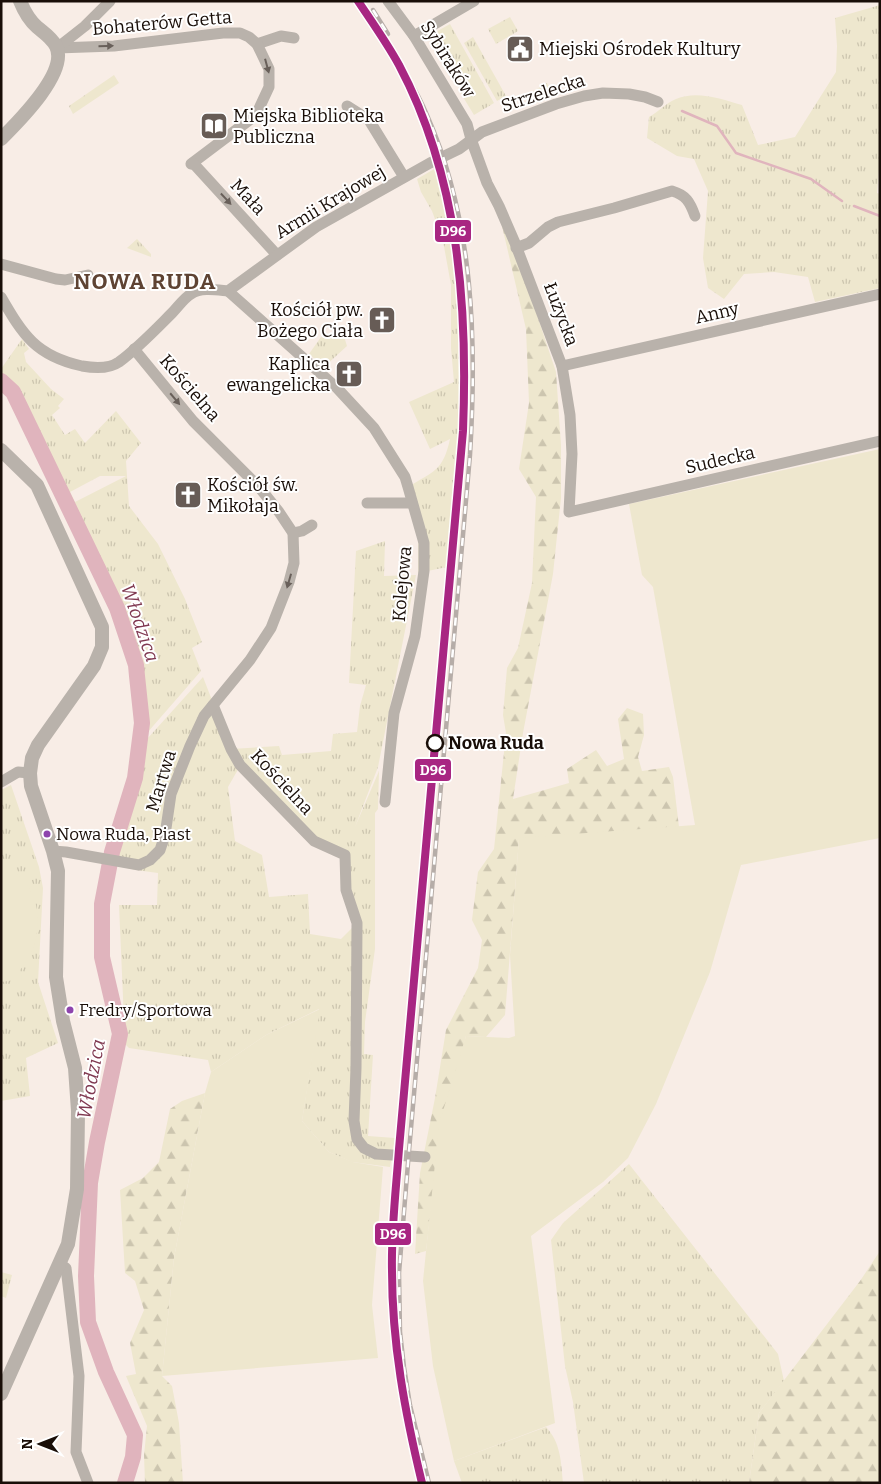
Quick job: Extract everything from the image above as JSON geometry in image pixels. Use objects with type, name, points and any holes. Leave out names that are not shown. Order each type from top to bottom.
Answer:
[{"type":"street","points":[[1,139],[33,106],[49,81],[56,65],[57,48],[49,36],[36,26],[24,12],[20,1]]},
{"type":"street","points":[[57,48],[85,26],[110,1]]},
{"type":"street","name":"Sybiraków","points":[[388,1],[414,36],[467,124],[471,139]]},
{"type":"street","points":[[414,36],[474,1]]},
{"type":"street","name":"Bohaterów Getta","points":[[57,48],[114,46],[223,33],[240,33],[249,37],[257,44]]},
{"type":"street","points":[[257,44],[281,36],[294,38]]},
{"type":"street","name":"Mała","points":[[257,44],[269,69],[269,87],[264,102],[256,115],[192,164],[277,255]]},
{"type":"street","name":"Strzelecka","points":[[471,139],[482,132],[556,104],[584,96],[603,93],[629,94],[658,102]]},
{"type":"street","points":[[347,106],[369,120],[404,178]]},
{"type":"street","name":"Armii Krajowej","points":[[228,291],[316,227],[430,163],[459,149],[471,139]]},
{"type":"street","name":"Łużycka","points":[[471,139],[487,183],[499,206],[562,366],[570,415],[572,454],[569,512]]},
{"type":"street","points":[[516,248],[529,242],[548,227],[558,222],[672,191],[680,193],[689,200],[695,216]]},
{"type":"street","points":[[1,264],[56,279],[65,280],[88,275]]},
{"type":"street","points":[[1,297],[24,332],[42,351],[55,358],[86,366],[106,367],[117,363],[145,340],[192,293],[207,289],[228,291]]},
{"type":"street","name":"Kolejowa","points":[[228,291],[337,388],[374,428],[405,477],[424,543],[424,570],[415,636],[394,713],[386,802]]},
{"type":"street","name":"Anny","points":[[562,366],[880,294]]},
{"type":"street","name":"Kościelna","points":[[134,349],[193,421],[259,487],[293,533]]},
{"type":"street","name":"Sudecka","points":[[569,512],[880,442]]},
{"type":"street","points":[[1,450],[37,485],[102,627],[102,647],[94,666],[38,745],[32,758],[30,773],[31,786],[54,851],[58,871],[56,977],[63,1021],[75,1068],[78,1111],[77,1189],[68,1244],[1,1394]]},
{"type":"street","points":[[367,504],[412,503]]},
{"type":"street","points":[[213,705],[250,660],[271,628],[290,582],[294,564],[293,533],[302,531],[312,525]]},
{"type":"street","name":"Kościelna","points":[[213,705],[231,749],[240,765],[314,841],[345,855],[346,890],[357,923],[354,1121],[356,1139],[364,1148],[376,1154],[425,1157]]},
{"type":"street","name":"Martwa","points":[[54,851],[127,864],[139,865],[150,860],[160,850],[165,835],[171,794],[178,775],[204,716],[213,705]]},
{"type":"street","points":[[1,782],[18,772],[30,773]]},
{"type":"street","points":[[60,1264],[66,1268],[79,1376],[76,1452],[88,1483]]},
{"type":"green space","points":[[880,5],[880,158],[877,193],[880,194],[880,288],[815,302],[808,277],[774,272],[744,274],[724,299],[708,288],[703,258],[708,191],[694,159],[677,156],[647,138],[649,117],[669,103],[684,96],[709,96],[742,105],[758,145],[795,137],[836,72],[835,18]]},
{"type":"green space","points":[[510,17],[518,31],[496,44],[488,29]]},
{"type":"green space","points":[[450,24],[494,103],[474,115],[460,92],[466,89],[456,71],[449,74],[431,42],[434,33]]},
{"type":"green space","points":[[473,37],[506,96],[497,101],[464,43]]},
{"type":"green space","points":[[114,75],[119,83],[73,114],[69,106]]},
{"type":"green space","points":[[547,83],[555,97],[530,105],[525,96]]},
{"type":"green space","points":[[436,168],[456,261],[460,299],[462,376],[458,452],[447,567],[418,573],[418,522],[408,487],[436,469],[444,458],[450,439],[430,449],[409,402],[454,382],[451,348],[451,285],[443,241],[417,179]]},
{"type":"green space","points":[[502,226],[509,231],[556,372],[561,445],[561,498],[553,574],[523,733],[513,799],[569,783],[567,769],[596,750],[607,766],[624,759],[618,719],[627,708],[643,714],[644,735],[638,757],[642,771],[669,767],[673,777],[679,827],[519,839],[505,1015],[486,1037],[466,1036],[437,1155],[426,1251],[415,1254],[420,1173],[446,1030],[478,968],[482,940],[472,920],[478,872],[494,849],[506,733],[503,715],[507,668],[518,648],[532,583],[536,497],[519,469],[529,403],[526,329]]},
{"type":"green space","points":[[137,239],[151,254],[151,257],[127,248]]},
{"type":"green space","points":[[342,330],[347,346],[324,367],[309,354],[321,337],[328,339]]},
{"type":"green space","points":[[22,339],[29,349],[24,353],[26,362],[51,389],[64,399],[58,406],[60,408],[52,415],[65,435],[75,429],[85,443],[116,411],[141,443],[126,461],[129,506],[158,544],[185,599],[202,642],[192,648],[201,671],[147,733],[147,739],[203,677],[231,749],[279,746],[282,755],[331,751],[333,734],[357,732],[360,706],[366,685],[349,683],[356,551],[385,541],[384,576],[416,575],[378,767],[355,827],[379,771],[378,809],[375,813],[375,949],[365,1022],[364,1054],[373,1055],[368,1136],[395,1138],[390,1167],[352,1162],[329,1152],[302,1121],[319,1009],[266,1035],[211,1072],[208,1060],[129,1048],[125,1044],[119,905],[157,905],[158,873],[112,865],[112,852],[135,778],[142,723],[136,665],[117,608],[13,392],[1,381],[1,369]],"holes":[[[100,476],[126,476],[75,502],[70,492]],[[240,766],[314,841],[345,855],[357,923],[341,939],[310,934],[308,894],[269,897],[262,855],[235,841],[228,787]]]},
{"type":"green space","points":[[880,449],[880,838],[741,865],[710,972],[656,1104],[628,1158],[603,1182],[531,1236],[555,1423],[454,1461],[433,1366],[423,1281],[439,1124],[466,1036],[509,1038],[515,1036],[510,955],[519,838],[695,825],[653,587],[642,575],[629,504]]},
{"type":"green space","points":[[11,785],[39,867],[43,888],[38,982],[58,1043],[26,1058],[30,1096],[1,1101],[1,790]]},
{"type":"green space","points":[[1,859],[3,867],[17,874],[27,885],[34,898],[38,928],[35,944],[29,958],[20,970],[22,979],[1,982]]},
{"type":"green space","points":[[320,1009],[302,1121],[329,1152],[353,1162],[383,1167],[372,1305],[378,1358],[162,1376],[174,1258],[205,1093],[211,1072],[266,1035]]},
{"type":"green space","points":[[205,1093],[174,1258],[162,1376],[172,1386],[179,1423],[183,1483],[145,1483],[144,1455],[147,1426],[126,1376],[136,1374],[130,1343],[144,1310],[135,1281],[125,1273],[120,1190],[143,1178],[159,1162],[170,1109],[182,1101]]},
{"type":"green space","points":[[629,1164],[778,1354],[784,1381],[759,1413],[749,1483],[584,1483],[573,1402],[565,1366],[551,1240],[563,1223]]},
{"type":"green space","points":[[880,1251],[880,1483],[749,1483],[759,1413],[860,1281]]},
{"type":"green space","points":[[1,1272],[12,1275],[6,1298],[1,1296]]},
{"type":"green space","points":[[546,1427],[557,1446],[561,1460],[563,1483],[462,1483],[454,1461]]},
{"type":"waterway","points":[[682,111],[717,126],[736,153],[811,179],[842,201]]},
{"type":"waterway","points":[[854,206],[880,216]]},
{"type":"waterway","name":"Włodzica","points":[[1,381],[13,392],[117,608],[136,665],[142,723],[135,778],[112,852],[102,904],[102,957],[120,1034],[90,1183],[86,1276],[88,1322],[106,1372],[135,1435],[133,1457],[125,1483]]},
{"type":"railway","points":[[373,10],[388,34]]},
{"type":"railway","points":[[377,30],[416,92],[443,155],[455,197],[463,239],[472,325],[473,369],[470,455],[399,1273],[400,1332],[404,1367],[410,1405],[429,1483]]},
{"type":"transit line","name":"D96","points":[[358,1],[399,65],[419,108],[435,152],[447,198],[455,244],[461,290],[464,337],[463,431],[392,1240],[394,1325],[397,1351],[405,1404],[422,1483]]},
{"type":"place","name":"Miejski Ośrodek Kultury","points":[[520,49]]},
{"type":"place","name":"Miejska Biblioteka Publiczna","points":[[214,126]]},
{"type":"place","name":"Kościół pw. Bożego Ciała","points":[[382,320]]},
{"type":"place","name":"Kaplica ewangelicka","points":[[349,374]]},
{"type":"place","name":"Kościół św. Mikołaja","points":[[188,495]]},
{"type":"place","name":"Nowa Ruda","points":[[435,743]]},
{"type":"place","name":"Nowa Ruda, Piast","points":[[47,834]]},
{"type":"place","name":"Fredry/Sportowa","points":[[70,1010]]},
{"type":"district","name":"NOWA RUDA","points":[[145,281]]}]
